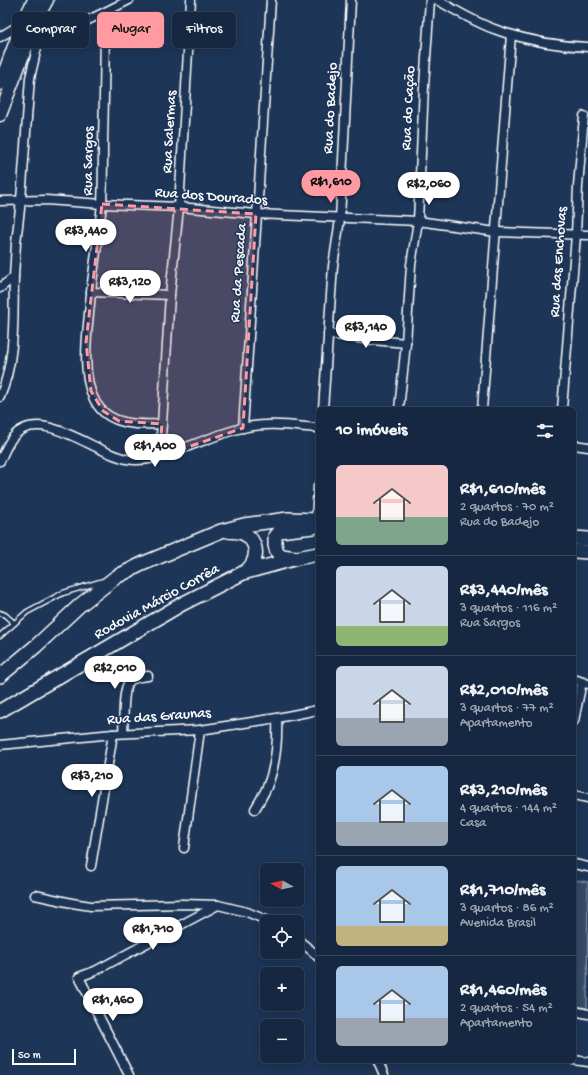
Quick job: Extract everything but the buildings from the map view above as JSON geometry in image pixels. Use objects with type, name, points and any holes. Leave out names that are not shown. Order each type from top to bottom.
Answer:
[{"type":"highway","points":[[0,676],[36,646],[80,605],[116,577],[142,564],[220,531],[244,524],[288,519],[316,522]]},
{"type":"highway","points":[[297,558],[282,556],[277,552],[275,536],[279,531],[312,527],[316,523]]},
{"type":"highway","points":[[220,531],[239,532],[246,535],[253,541],[256,548],[256,557],[252,565],[243,573]]},
{"type":"highway","points":[[576,538],[588,539]]},
{"type":"highway","points":[[576,551],[588,552]]},
{"type":"highway","name":"Rodovia Márcio Corrêa","points":[[0,711],[182,604],[243,573],[316,554]]},
{"type":"main road","points":[[28,12],[34,0]]},
{"type":"main road","points":[[0,115],[38,16],[47,0]]},
{"type":"main road","points":[[0,84],[13,48]]},
{"type":"street","points":[[105,12],[129,0]]},
{"type":"street","name":"Rua Salermas","points":[[159,457],[170,295],[179,207],[191,0]]},
{"type":"street","name":"Rua da Pescada","points":[[243,428],[271,0]]},
{"type":"street","name":"Rua do Badejo","points":[[323,407],[333,266],[340,219],[351,0]]},
{"type":"street","name":"Rua do Cação","points":[[400,407],[411,265],[418,221],[424,86],[430,0]]},
{"type":"street","points":[[436,0],[493,29],[512,35],[554,44],[588,47]]},
{"type":"street","points":[[0,37],[12,29]]},
{"type":"street","points":[[482,407],[512,35]]},
{"type":"street","points":[[25,51],[30,48]]},
{"type":"street","points":[[0,397],[7,377],[12,348],[16,243],[21,200],[30,78],[37,48]]},
{"type":"street","name":"Rua Sargos","points":[[104,48],[102,204],[86,342],[86,367],[91,391],[97,404],[103,411],[119,421],[142,425],[162,424]]},
{"type":"street","name":"Rua das Enchovas","points":[[562,407],[584,116]]},
{"type":"street","name":"Rua dos Dourados","points":[[0,201],[46,200],[179,207],[256,214],[340,219],[418,221],[496,232],[588,235]]},
{"type":"street","points":[[0,288],[14,277]]},
{"type":"street","points":[[91,292],[170,295]]},
{"type":"street","points":[[328,334],[372,340],[406,342]]},
{"type":"street","points":[[0,461],[6,448],[19,432],[27,428],[38,426],[60,431],[107,453],[134,460],[159,457],[210,438],[243,428],[278,425],[316,428]]},
{"type":"street","points":[[576,445],[588,446]]},
{"type":"street","points":[[123,733],[127,684],[133,678],[148,676]]},
{"type":"street","points":[[576,710],[581,682]]},
{"type":"street","name":"Rua das Graunas","points":[[0,745],[123,733],[200,730],[316,710]]},
{"type":"street","points":[[255,809],[272,774],[278,739],[278,718]]},
{"type":"street","points":[[184,848],[200,730]]},
{"type":"street","points":[[91,866],[113,734]]},
{"type":"street","points":[[576,795],[588,798]]},
{"type":"street","points":[[576,864],[588,867]]},
{"type":"street","points":[[576,867],[588,867]]},
{"type":"street","points":[[35,895],[91,906],[182,904],[218,905],[247,912],[260,918]]},
{"type":"street","points":[[129,1075],[79,977],[95,971],[218,905]]},
{"type":"street","points":[[304,944],[316,952]]},
{"type":"street","points":[[576,1011],[588,1014]]},
{"type":"street","points":[[576,1060],[588,1062]]},
{"type":"street","points":[[379,1063],[384,1075]]},
{"type":"lane","points":[[0,636],[27,612],[63,592],[116,577]]},
{"type":"lane","points":[[0,613],[5,615],[14,623]]},
{"type":"highlighted area","points":[[102,204],[256,214],[243,428],[159,457],[162,424],[119,421],[103,411],[91,391],[86,342]]},
{"type":"shaded area","points":[[576,880],[588,882],[587,1008],[576,1006]]}]
